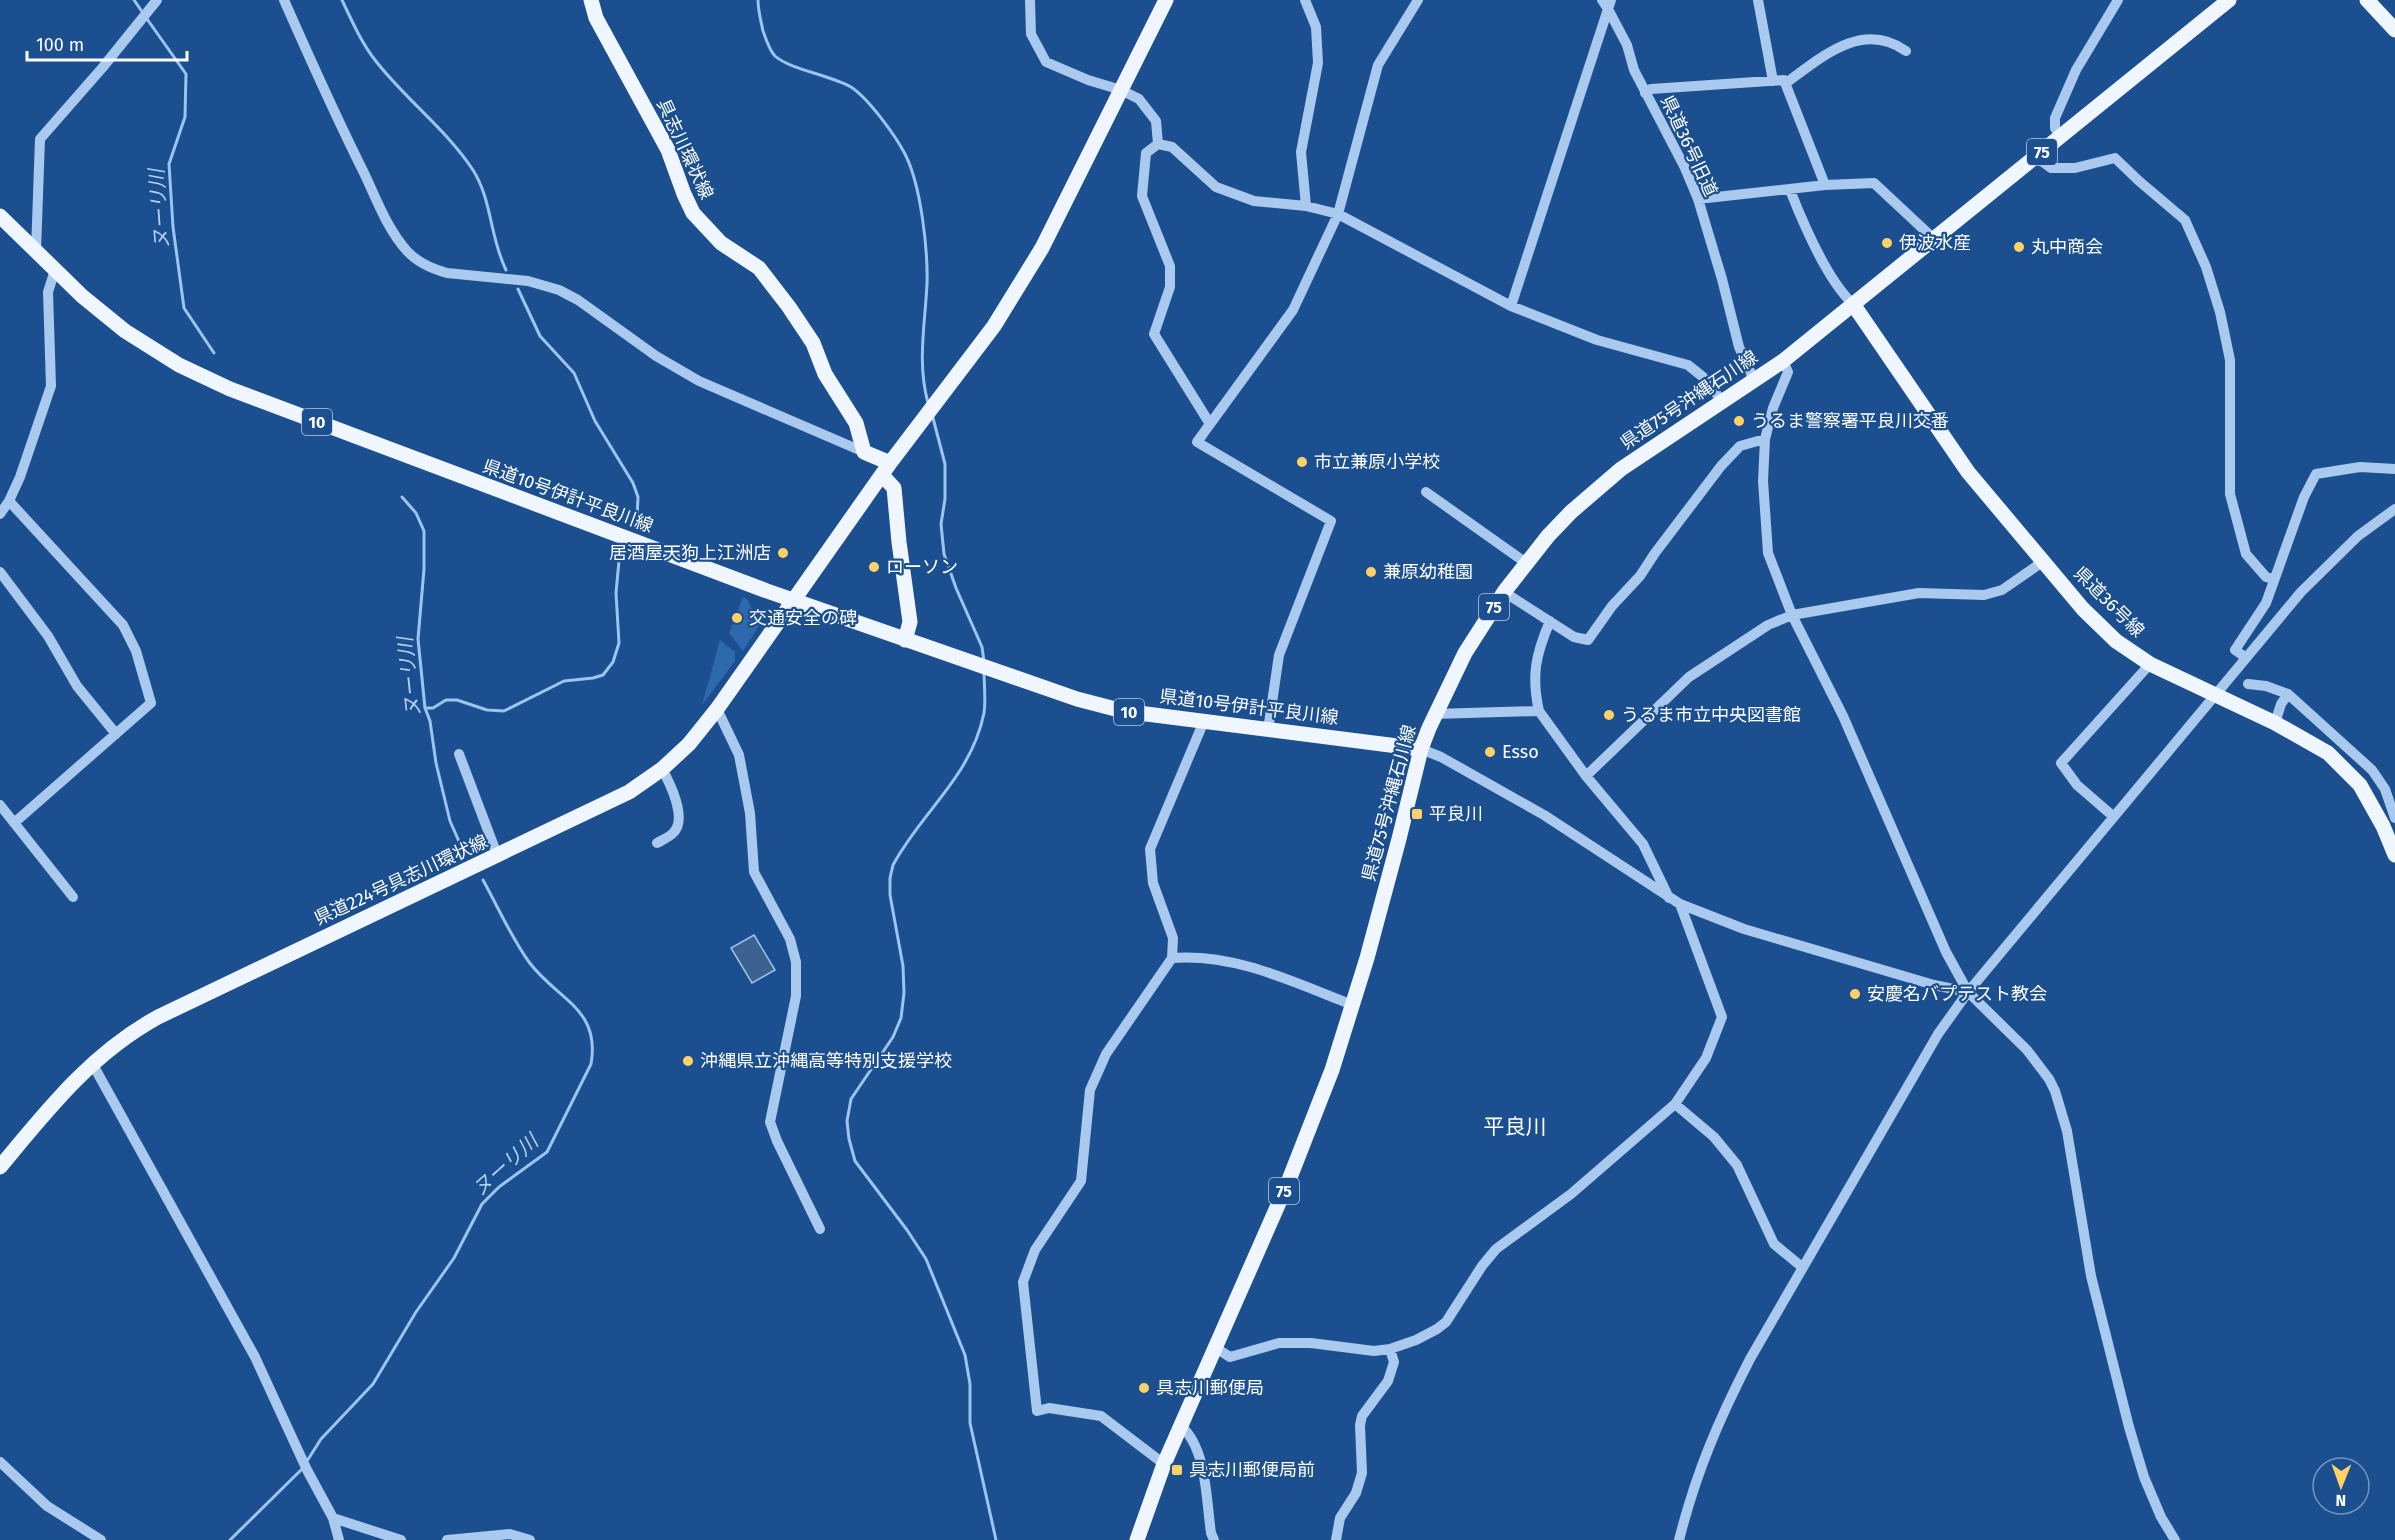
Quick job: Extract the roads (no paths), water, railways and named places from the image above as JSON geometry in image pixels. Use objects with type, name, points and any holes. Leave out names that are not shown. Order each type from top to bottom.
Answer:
[{"type":"main road","name":"具志川環状線","points":[[591,0],[596,18],[668,150],[693,213],[721,243],[759,268],[789,307],[813,343],[825,374],[856,423],[864,452]]},
{"type":"main road","points":[[793,600],[886,469],[968,362],[1020,285],[1042,248],[1166,0]]},
{"type":"main road","name":"県道75号沖縄石川線","points":[[1137,1540],[1164,1464],[1289,1180],[1332,1070],[1400,839],[1421,749],[1434,714],[1465,653],[1504,592],[1571,512],[1621,469],[1783,361],[2229,0]]},
{"type":"main road","points":[[2367,0],[2395,30]]},
{"type":"main road","name":"県道10号伊計平良川線","points":[[0,216],[82,296],[125,331],[179,365],[230,390],[793,600],[1077,699],[1123,711],[1421,749]]},
{"type":"main road","name":"県道36号線","points":[[1853,304],[1968,472],[2101,626],[2116,641],[2150,664],[2274,723],[2328,753],[2346,769],[2391,822],[2395,855]]},
{"type":"main road","points":[[864,452],[886,469],[894,488],[898,542],[910,622],[905,640]]},
{"type":"main road","name":"県道224号具志川環状線","points":[[0,1167],[66,1089],[92,1063],[132,1032],[158,1017],[629,792],[662,769],[689,744],[717,709],[793,600]]},
{"type":"street","points":[[36,251],[40,139],[157,0]]},
{"type":"street","points":[[284,0],[333,110],[390,227],[402,246],[418,260],[435,270],[447,273],[528,281],[560,290],[578,300],[656,356],[699,381],[864,452]]},
{"type":"street","points":[[1030,0],[1031,34],[1046,62],[1139,99],[1156,121],[1158,144]]},
{"type":"street","points":[[1305,0],[1316,27],[1318,63],[1301,152],[1306,206]]},
{"type":"street","points":[[1268,729],[1279,655],[1331,521],[1197,442],[1293,310],[1338,214],[1378,65],[1418,0]]},
{"type":"street","points":[[1758,0],[1773,81]]},
{"type":"street","points":[[2060,136],[2055,128],[2055,118],[2076,70],[2118,0]]},
{"type":"street","points":[[1511,306],[1607,3]]},
{"type":"street","name":"県道36号旧道","points":[[1607,3],[1627,45],[1634,70],[1685,168],[1698,199],[1739,347],[1754,380]]},
{"type":"street","points":[[1786,83],[1822,56],[1865,39],[1887,40],[1906,51]]},
{"type":"street","points":[[1645,93],[1651,89],[1784,80],[1825,185]]},
{"type":"street","points":[[1210,424],[1154,334],[1170,287],[1170,266],[1142,196],[1146,153],[1158,144],[1172,147],[1216,187],[1254,201],[1306,206],[1338,214],[1511,306],[1597,340],[1688,365],[1703,377],[1722,401]]},
{"type":"street","points":[[2036,157],[2051,168],[2075,168],[2115,158],[2185,220],[2206,267],[2220,312],[2230,360],[2230,494],[2246,554],[2266,577],[2273,579]]},
{"type":"street","points":[[1698,199],[1825,185],[1874,183],[1934,239]]},
{"type":"street","points":[[1790,190],[1803,223],[1829,272],[1845,297],[1853,304]]},
{"type":"street","points":[[0,514],[20,477],[51,386],[48,292],[56,270]]},
{"type":"street","points":[[1783,361],[1788,372],[1773,408],[1765,439],[1763,481],[1768,553],[1792,615],[1843,716],[1946,952],[1968,993],[2027,1050],[2049,1079],[2055,1091],[2067,1131],[2091,1276],[2129,1427],[2144,1477],[2175,1540]]},
{"type":"street","points":[[1504,592],[1574,637],[1588,640],[1612,606],[1640,576],[1721,466],[1740,446],[1765,439]]},
{"type":"street","points":[[2245,657],[2235,650],[2266,603],[2304,497],[2316,474],[2360,467],[2395,469]]},
{"type":"street","points":[[1426,492],[1526,563]]},
{"type":"street","points":[[9,501],[123,625],[131,638],[151,703],[14,823]]},
{"type":"street","points":[[1678,1540],[1702,1460],[1721,1415],[1750,1359],[1911,1079],[1968,993],[2245,657],[2320,571],[2358,536],[2395,509]]},
{"type":"street","points":[[1586,776],[1689,677],[1768,625],[1792,615],[1919,592],[1984,595],[2002,590],[2044,561]]},
{"type":"street","points":[[0,572],[48,636],[77,686],[116,734]]},
{"type":"street","points":[[1216,1348],[1230,1357],[1279,1343],[1311,1343],[1374,1351],[1390,1349],[1416,1340],[1446,1322],[1482,1266],[1496,1249],[1571,1194],[1675,1104],[1707,1058],[1722,1017],[1674,901],[1643,844],[1586,776],[1539,711],[1534,669],[1538,649],[1550,621]]},
{"type":"street","points":[[2114,817],[2077,785],[2061,763],[2150,664]]},
{"type":"street","points":[[2248,684],[2266,686],[2288,694],[2372,770],[2385,789],[2391,822]]},
{"type":"street","points":[[2274,723],[2288,694]]},
{"type":"street","points":[[717,709],[740,755],[750,813],[754,872],[790,939],[796,962],[796,996],[770,1122],[820,1229]]},
{"type":"street","points":[[1434,714],[1539,711]]},
{"type":"street","points":[[1164,1464],[1101,1416],[1049,1408],[1036,1411],[1023,1282],[1035,1250],[1081,1181],[1090,1090],[1106,1054],[1173,958],[1173,938],[1154,884],[1150,849],[1204,722]]},
{"type":"street","points":[[1421,749],[1441,757],[1544,815],[1674,901],[1744,929],[1968,993]]},
{"type":"street","points":[[459,754],[498,856]]},
{"type":"street","points":[[657,843],[675,832],[678,822],[676,798],[662,769]]},
{"type":"street","points":[[0,805],[73,897]]},
{"type":"street","points":[[1173,958],[1198,956],[1257,968],[1353,1005]]},
{"type":"street","points":[[92,1063],[255,1357],[307,1470],[333,1518],[339,1540]]},
{"type":"street","points":[[1675,1104],[1714,1137],[1737,1165],[1774,1244],[1802,1267]]},
{"type":"street","points":[[1336,1540],[1340,1518],[1356,1493],[1362,1473],[1360,1433],[1362,1416],[1388,1381],[1394,1362],[1390,1349]]},
{"type":"street","points":[[1181,1426],[1190,1434],[1199,1450],[1211,1533],[1214,1540]]},
{"type":"street","points":[[0,1462],[47,1506],[101,1540]]},
{"type":"street","points":[[333,1518],[401,1540]]},
{"type":"street","points":[[447,1540],[510,1534],[530,1540]]},
{"type":"waterway","name":"ヌーリ川","points":[[134,0],[143,13]]},
{"type":"waterway","points":[[342,0],[361,39],[375,60],[451,141],[473,170],[488,206],[497,245],[506,270]]},
{"type":"waterway","points":[[758,0],[763,31],[769,48],[775,56],[790,65],[851,87],[873,108],[905,154],[911,167],[919,200],[926,254],[927,284],[922,359],[928,403]]},
{"type":"waterway","name":"ヌーリ川","points":[[147,19],[186,74],[185,117],[169,164],[173,227],[184,308],[214,353]]},
{"type":"waterway","points":[[518,289],[540,336],[574,373],[595,421],[633,483],[638,497],[637,517],[633,523]]},
{"type":"waterway","points":[[933,418],[945,464],[945,499],[941,524],[944,554],[982,647],[984,662]]},
{"type":"waterway","name":"ヌーリ川","points":[[402,497],[416,513],[424,531],[424,569],[418,639],[425,708],[430,721],[436,763],[450,821],[465,855]]},
{"type":"waterway","points":[[425,708],[433,708],[446,700],[457,700],[487,710],[504,711],[564,681],[603,675],[613,662],[619,643],[616,593],[620,550]]},
{"type":"waterway","points":[[984,671],[984,713],[978,736],[957,775],[893,865],[890,895],[903,966],[904,993],[901,1018],[893,1037],[851,1099],[847,1121],[855,1161],[926,1259],[965,1355],[970,1384],[970,1423],[996,1540]]},
{"type":"waterway","name":"ヌーリ川","points":[[307,1461],[321,1439],[373,1384],[416,1312],[454,1258],[482,1204],[499,1187],[547,1152],[591,1064],[592,1045],[583,1017],[529,962],[510,932],[483,880]]},
{"type":"waterway","name":"ヌーリ川","points":[[230,1540],[302,1469]]},
{"type":"place","name":"伊波水産","points":[[1887,243]]},
{"type":"place","name":"丸中商会","points":[[2019,247]]},
{"type":"place","name":"うるま警察署平良川交番","points":[[1739,421]]},
{"type":"place","name":"市立兼原小学校","points":[[1302,462]]},
{"type":"place","name":"居酒屋天狗上江洲店","points":[[783,553]]},
{"type":"place","name":"ローソン","points":[[874,567]]},
{"type":"place","name":"兼原幼稚園","points":[[1371,572]]},
{"type":"place","name":"交通安全の碑","points":[[737,618]]},
{"type":"place","name":"うるま市立中央図書館","points":[[1609,715]]},
{"type":"place","name":"Esso","points":[[1490,752]]},
{"type":"place","name":"平良川","points":[[1417,814]]},
{"type":"place","name":"安慶名バプテスト教会","points":[[1855,994]]},
{"type":"place","name":"沖縄県立沖縄高等特別支援学校","points":[[688,1061]]},
{"type":"place","name":"具志川郵便局","points":[[1144,1388]]},
{"type":"place","name":"具志川郵便局前","points":[[1177,1470]]},
{"type":"district","name":"平良川","points":[[1515,1127]]}]
